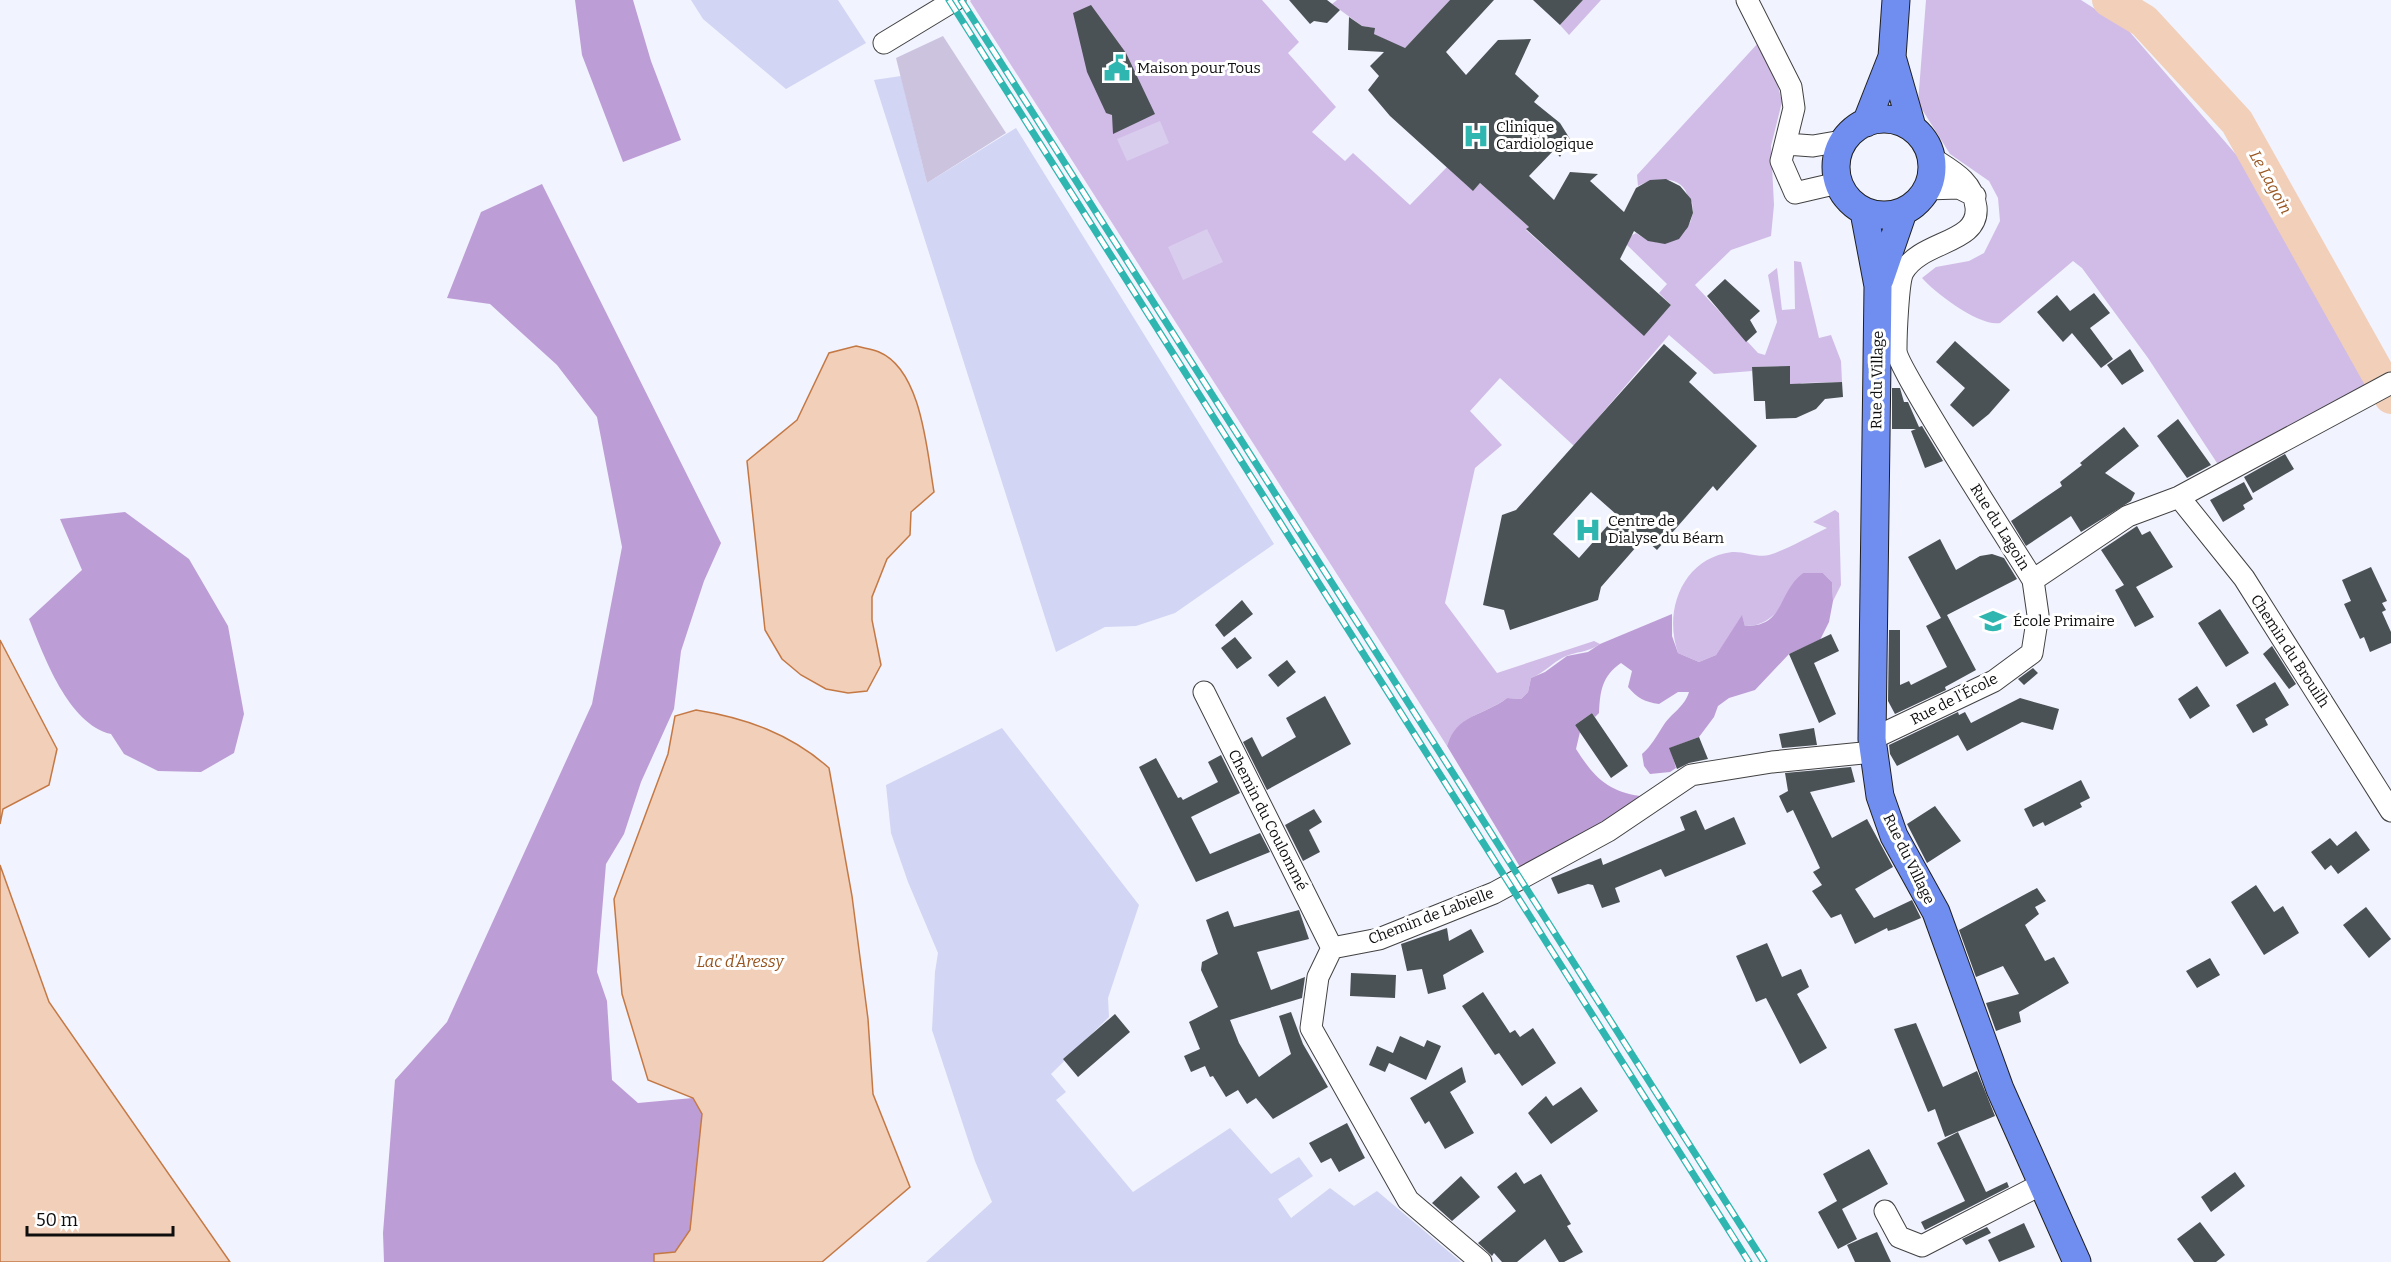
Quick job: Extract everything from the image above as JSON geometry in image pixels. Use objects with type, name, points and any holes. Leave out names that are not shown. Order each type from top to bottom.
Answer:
[{"type":"main road","points":[[1866,123],[1892,57],[1896,0]]},
{"type":"main road","points":[[1892,57],[1912,127]]},
{"type":"main road","points":[[1879,118],[1893,118],[1912,127],[1926,141],[1932,158],[1931,180],[1919,201],[1903,212],[1880,216],[1864,212],[1847,200],[1838,183],[1835,159],[1842,141],[1857,125],[1879,118]]},
{"type":"main road","name":"Rue du Village","points":[[1864,212],[1878,286],[1872,745],[1880,796],[1894,836],[1936,912],[2000,1089],[2077,1262]]},
{"type":"main road","name":"Rue du Village","points":[[1878,286],[1903,212]]},
{"type":"street","points":[[884,43],[955,0]]},
{"type":"street","points":[[1747,0],[1791,87],[1794,108],[1781,161],[1794,193],[1838,183]]},
{"type":"street","points":[[1786,144],[1813,146],[1842,141]]},
{"type":"street","points":[[1932,158],[1961,176],[1975,196]]},
{"type":"street","points":[[1926,189],[1959,188],[1975,196]]},
{"type":"street","name":"Rue du Lagoin","points":[[1975,196],[1977,213],[1974,223],[1958,237],[1916,255],[1902,274],[1895,353],[2033,580],[2128,516],[2179,497],[2391,383]]},
{"type":"street","name":"Chemin du Brouilh","points":[[2179,497],[2244,578],[2391,812]]},
{"type":"street","name":"Rue de l'École","points":[[1872,745],[1994,681],[2032,653],[2038,615],[2033,580]]},
{"type":"street","name":"Chemin du Coulommé","points":[[1204,692],[1332,948]]},
{"type":"street","name":"Chemin de Labielle","points":[[1332,948],[1379,939],[1494,893],[1608,831],[1691,775],[1872,745]]},
{"type":"street","points":[[1332,948],[1318,977],[1311,1028],[1408,1200],[1481,1262]]},
{"type":"street","points":[[1885,1211],[1899,1237],[1922,1246],[2042,1184]]},
{"type":"shaded area","points":[[575,0],[633,0],[651,61],[681,140],[623,162],[582,55]]},
{"type":"shaded area","points":[[691,0],[838,0],[866,43],[786,89],[703,19]]},
{"type":"shaded area","points":[[971,0],[1262,0],[1299,42],[1288,53],[1336,107],[1312,132],[1345,161],[1353,153],[1410,205],[1447,167],[1473,190],[1480,183],[1529,227],[1526,230],[1644,335],[1671,305],[1659,293],[1667,284],[1627,245],[1627,238],[1636,233],[1656,242],[1675,240],[1686,230],[1684,228],[1687,223],[1690,223],[1693,213],[1692,202],[1689,203],[1687,194],[1678,183],[1658,180],[1638,186],[1637,175],[1759,42],[1775,74],[1782,102],[1771,146],[1774,205],[1771,236],[1731,250],[1695,285],[1758,353],[1765,355],[1777,322],[1768,275],[1777,268],[1782,310],[1795,309],[1794,261],[1801,262],[1819,338],[1831,335],[1841,361],[1842,382],[1802,383],[1790,388],[1789,366],[1752,367],[1752,371],[1714,374],[1669,335],[1574,446],[1500,378],[1470,411],[1502,445],[1475,468],[1445,603],[1497,673],[1594,641],[1600,644],[1564,657],[1531,678],[1528,692],[1521,699],[1507,698],[1464,722],[1451,736],[1447,746]]},
{"type":"shaded area","points":[[1337,0],[1450,0],[1404,49],[1374,34],[1374,28],[1362,26],[1332,4]]},
{"type":"shaded area","points":[[1583,0],[1601,0],[1569,35],[1560,25]]},
{"type":"shaded area","points":[[1926,0],[2081,0],[2128,30],[2240,159],[2372,386],[2221,469],[2148,358],[2082,268],[2073,261],[2000,323],[1981,320],[1958,308],[1937,292],[1922,278],[1936,267],[1969,261],[1984,253],[2000,221],[1998,198],[1989,181],[1950,154],[1918,103]]},
{"type":"shaded area","points":[[943,36],[1006,133],[927,183],[896,58]]},
{"type":"shaded area","points":[[901,76],[927,183],[1016,128],[1274,544],[1175,613],[1136,626],[1105,627],[1056,652],[874,80]]},
{"type":"shaded area","points":[[1160,121],[1169,143],[1127,161],[1117,139]]},
{"type":"shaded area","points":[[542,184],[721,543],[704,581],[681,651],[674,709],[641,782],[624,834],[606,864],[597,972],[607,1001],[612,1080],[638,1103],[693,1098],[702,1114],[690,1230],[675,1252],[654,1254],[654,1262],[384,1262],[383,1233],[395,1080],[447,1022],[592,704],[622,547],[597,417],[557,365],[490,304],[447,298],[481,212]]},
{"type":"shaded area","points":[[1207,229],[1223,262],[1183,280],[1168,247]]},
{"type":"shaded area","points":[[1835,510],[1839,513],[1841,585],[1833,601],[1832,582],[1823,573],[1803,573],[1773,616],[1756,625],[1745,626],[1742,616],[1716,655],[1699,662],[1678,653],[1673,620],[1676,604],[1689,575],[1701,564],[1715,556],[1732,552],[1769,555],[1827,528],[1813,522]]},
{"type":"shaded area","points":[[125,512],[189,559],[228,626],[244,714],[234,753],[201,772],[158,771],[124,754],[111,734],[96,728],[82,717],[70,703],[50,669],[29,619],[82,570],[60,519]]},
{"type":"shaded area","points":[[1803,573],[1823,573],[1832,582],[1833,601],[1829,622],[1820,640],[1789,654],[1755,690],[1729,698],[1718,706],[1714,717],[1699,737],[1670,748],[1676,768],[1670,772],[1650,774],[1644,766],[1642,754],[1666,721],[1684,702],[1689,692],[1678,692],[1659,704],[1650,702],[1638,697],[1628,687],[1632,671],[1621,663],[1610,673],[1603,685],[1599,713],[1595,717],[1592,713],[1575,725],[1580,732],[1576,749],[1602,781],[1629,794],[1640,796],[1637,804],[1520,867],[1447,746],[1451,735],[1457,728],[1464,721],[1507,698],[1521,699],[1528,692],[1531,678],[1545,672],[1567,656],[1588,652],[1600,644],[1672,614],[1672,636],[1678,653],[1699,662],[1716,655],[1742,615],[1745,626],[1758,625],[1767,621],[1774,615],[1795,581]]},
{"type":"shaded area","points":[[1002,728],[1139,905],[1108,998],[1109,1017],[1051,1074],[1066,1092],[1056,1100],[1133,1192],[1230,1128],[1271,1174],[1299,1157],[1313,1176],[1278,1199],[1291,1218],[1330,1188],[1354,1206],[1377,1191],[1461,1262],[926,1262],[992,1202],[975,1161],[932,1030],[938,953],[908,882],[891,833],[886,785]]},
{"type":"water","points":[[856,346],[879,352],[893,362],[905,376],[920,414],[934,492],[911,512],[910,535],[887,559],[872,597],[872,620],[881,665],[867,691],[848,693],[826,689],[801,675],[782,659],[765,630],[747,461],[797,420],[829,353]]},
{"type":"water","points":[[0,640],[57,749],[49,785],[3,809],[0,824]]},
{"type":"water","name":"Lac d'Aressy","points":[[696,710],[715,713],[767,729],[799,746],[829,768],[852,896],[868,1019],[873,1094],[910,1187],[822,1262],[654,1262],[654,1254],[675,1252],[690,1230],[702,1114],[693,1098],[648,1080],[622,994],[614,899],[668,754],[675,716]]},
{"type":"water","points":[[0,865],[49,1002],[230,1262],[0,1262]]},
{"type":"building","points":[[1289,0],[1327,0],[1340,10],[1327,23],[1314,21],[1310,24]]},
{"type":"building","points":[[1450,0],[1494,0],[1446,52],[1466,75],[1498,40],[1531,39],[1515,74],[1539,96],[1534,102],[1560,123],[1570,139],[1560,157],[1554,150],[1529,176],[1554,200],[1570,172],[1598,174],[1590,181],[1624,212],[1636,188],[1650,180],[1666,179],[1680,186],[1691,199],[1693,213],[1688,227],[1679,239],[1665,244],[1648,241],[1634,231],[1620,259],[1671,305],[1644,336],[1526,229],[1529,227],[1480,183],[1473,191],[1390,116],[1368,90],[1379,76],[1370,66],[1384,52],[1348,50],[1349,17],[1362,26],[1375,28],[1374,34],[1405,48]]},
{"type":"building","points":[[1533,0],[1583,0],[1560,25]]},
{"type":"building","points":[[1091,5],[1126,53],[1155,114],[1113,134],[1112,115],[1106,113],[1087,72],[1073,13]]},
{"type":"building","points":[[1725,279],[1760,311],[1750,320],[1757,332],[1746,342],[1707,296]]},
{"type":"building","points":[[2094,293],[2110,313],[2090,328],[2113,359],[2101,368],[2072,333],[2063,342],[2037,312],[2057,295],[2070,311]]},
{"type":"building","points":[[1955,341],[2010,390],[1989,414],[1973,427],[1950,405],[1965,388],[1936,362]]},
{"type":"building","points":[[1664,344],[1697,373],[1689,382],[1757,446],[1717,491],[1713,486],[1657,550],[1644,538],[1601,587],[1598,600],[1510,630],[1504,610],[1483,605],[1502,515],[1516,510]],"holes":[[[1591,492],[1617,515],[1579,558],[1553,534]]]},
{"type":"building","points":[[2130,349],[2144,371],[2122,385],[2107,365]]},
{"type":"building","points":[[1790,366],[1790,384],[1842,382],[1843,397],[1825,399],[1816,409],[1796,418],[1766,419],[1765,401],[1754,401],[1752,367]]},
{"type":"building","points":[[1892,388],[1900,388],[1904,402],[1908,402],[1919,427],[1922,426],[1943,461],[1925,468],[1911,431],[1916,429],[1892,429]]},
{"type":"building","points":[[2178,419],[2211,465],[2187,478],[2157,436]]},
{"type":"building","points":[[2124,427],[2139,446],[2105,473],[2135,493],[2131,501],[2081,532],[2071,516],[2026,546],[2011,521],[2062,486],[2060,482]]},
{"type":"building","points":[[2285,454],[2294,469],[2253,493],[2244,477]]},
{"type":"building","points":[[2244,482],[2253,499],[2243,505],[2245,509],[2223,522],[2210,500]]},
{"type":"building","points":[[2137,526],[2142,535],[2150,531],[2173,567],[2136,587],[2154,617],[2135,627],[2115,590],[2124,585],[2101,550]]},
{"type":"building","points":[[1940,539],[1956,570],[1980,556],[1992,554],[2004,558],[2017,579],[1947,615],[1976,670],[1945,687],[1946,690],[1895,714],[1888,701],[1889,630],[1900,630],[1900,685],[1909,681],[1911,685],[1947,667],[1926,626],[1941,618],[1908,557]]},
{"type":"building","points":[[2371,567],[2387,601],[2382,603],[2386,610],[2382,612],[2391,632],[2391,643],[2370,652],[2364,637],[2360,639],[2344,604],[2351,601],[2342,580]]},
{"type":"building","points":[[1242,600],[1253,614],[1224,637],[1215,625]]},
{"type":"building","points":[[2220,609],[2249,653],[2226,667],[2198,623]]},
{"type":"building","points":[[1831,634],[1839,651],[1814,663],[1836,714],[1819,723],[1789,654]]},
{"type":"building","points":[[1235,637],[1252,658],[1237,669],[1221,648]]},
{"type":"building","points":[[2272,646],[2296,684],[2289,689],[2263,654]]},
{"type":"building","points":[[1287,660],[1296,672],[1278,687],[1268,675]]},
{"type":"building","points":[[2033,668],[2038,673],[2024,685],[2018,679]]},
{"type":"building","points":[[2275,682],[2289,705],[2265,719],[2268,725],[2253,733],[2236,705]]},
{"type":"building","points":[[2197,686],[2210,706],[2190,719],[2178,699]]},
{"type":"building","points":[[1325,696],[1351,744],[1267,790],[1243,742],[1252,737],[1262,757],[1296,737],[1286,718]]},
{"type":"building","points":[[2020,698],[2059,709],[2053,730],[2022,722],[1967,751],[1958,735],[1897,766],[1890,754],[1889,745],[1958,712],[1959,715],[1965,712],[1971,723]]},
{"type":"building","points":[[1592,713],[1628,766],[1611,778],[1575,725]]},
{"type":"building","points":[[1814,728],[1817,745],[1782,748],[1779,734]]},
{"type":"building","points":[[1699,737],[1708,759],[1689,763],[1677,769],[1669,748]]},
{"type":"building","points":[[1221,755],[1240,793],[1191,817],[1210,854],[1260,833],[1270,852],[1196,882],[1139,767],[1156,758],[1178,798],[1181,797],[1183,800],[1218,782],[1208,762]]},
{"type":"building","points":[[1851,767],[1855,782],[1810,792],[1832,838],[1867,819],[1893,867],[1855,889],[1874,918],[1912,900],[1921,918],[1895,929],[1888,931],[1887,928],[1855,944],[1841,914],[1831,918],[1812,891],[1822,885],[1813,872],[1820,868],[1793,810],[1787,813],[1779,796],[1788,791],[1785,773]]},
{"type":"building","points":[[2081,780],[2090,798],[2080,803],[2082,807],[2045,826],[2043,822],[2033,827],[2024,809]]},
{"type":"building","points":[[1935,806],[1961,841],[1927,863],[1907,824]]},
{"type":"building","points":[[1314,809],[1322,822],[1309,830],[1320,852],[1303,861],[1285,825]]},
{"type":"building","points":[[1696,810],[1705,830],[1734,817],[1746,844],[1665,877],[1661,869],[1615,888],[1620,902],[1602,908],[1593,885],[1588,884],[1558,894],[1551,878],[1601,858],[1603,865],[1685,830],[1680,817]]},
{"type":"building","points":[[2356,831],[2370,850],[2338,874],[2331,865],[2325,870],[2311,852],[2330,838],[2337,846]]},
{"type":"building","points":[[2256,885],[2274,912],[2283,906],[2299,933],[2264,955],[2231,902]]},
{"type":"building","points":[[2037,888],[2046,901],[2035,907],[2039,914],[2025,925],[2045,961],[2054,957],[2069,983],[2019,1012],[2021,1022],[1996,1031],[1986,1003],[2019,994],[2003,966],[1976,977],[1959,930]]},
{"type":"building","points":[[2366,907],[2391,939],[2369,958],[2343,925]]},
{"type":"building","points":[[1299,910],[1309,939],[1257,952],[1271,990],[1305,977],[1302,998],[1230,1020],[1239,1043],[1259,1077],[1291,1054],[1279,1016],[1291,1012],[1303,1044],[1328,1087],[1273,1119],[1256,1098],[1247,1104],[1238,1090],[1226,1097],[1213,1076],[1210,1077],[1205,1066],[1191,1072],[1184,1056],[1200,1049],[1189,1022],[1218,1007],[1201,970],[1202,962],[1218,954],[1206,920],[1228,911],[1234,927]]},
{"type":"building","points":[[1447,928],[1449,941],[1471,929],[1484,952],[1443,975],[1446,989],[1428,994],[1422,969],[1407,971],[1401,944]]},
{"type":"building","points":[[1767,943],[1782,977],[1801,969],[1809,987],[1797,994],[1827,1048],[1800,1064],[1766,998],[1756,1002],[1736,956]]},
{"type":"building","points":[[2210,958],[2220,975],[2197,988],[2186,971]]},
{"type":"building","points":[[1351,973],[1396,975],[1395,998],[1350,996]]},
{"type":"building","points":[[1483,992],[1510,1033],[1515,1030],[1520,1037],[1533,1028],[1556,1063],[1522,1086],[1499,1053],[1495,1055],[1462,1006]]},
{"type":"building","points":[[1115,1014],[1130,1032],[1078,1077],[1063,1059]]},
{"type":"building","points":[[1916,1023],[1943,1087],[1977,1071],[1995,1116],[1945,1137],[1935,1109],[1928,1112],[1894,1029]]},
{"type":"building","points":[[1400,1036],[1424,1047],[1427,1040],[1441,1046],[1426,1080],[1389,1063],[1385,1072],[1369,1065],[1377,1046],[1393,1053]]},
{"type":"building","points":[[1462,1067],[1466,1082],[1450,1092],[1474,1133],[1445,1149],[1429,1121],[1425,1124],[1410,1098]]},
{"type":"building","points":[[1581,1087],[1598,1111],[1551,1144],[1528,1113],[1546,1096],[1553,1106]]},
{"type":"building","points":[[1347,1123],[1365,1158],[1339,1172],[1331,1158],[1321,1163],[1309,1143]]},
{"type":"building","points":[[1958,1132],[1986,1192],[2007,1182],[2009,1187],[1925,1230],[1921,1222],[1965,1201],[1937,1143]]},
{"type":"building","points":[[1869,1149],[1888,1184],[1842,1209],[1857,1239],[1838,1249],[1818,1212],[1837,1201],[1823,1174]]},
{"type":"building","points":[[1516,1172],[1524,1184],[1541,1174],[1571,1224],[1567,1226],[1583,1252],[1564,1262],[1559,1262],[1545,1239],[1517,1262],[1502,1262],[1494,1253],[1492,1256],[1478,1243],[1516,1211],[1497,1187]]},
{"type":"building","points":[[2235,1172],[2245,1186],[2211,1212],[2201,1197]]},
{"type":"building","points":[[1461,1176],[1480,1197],[1452,1221],[1432,1203]]},
{"type":"building","points":[[2200,1222],[2225,1255],[2216,1262],[2194,1262],[2177,1239]]},
{"type":"building","points":[[2024,1223],[2035,1247],[1999,1262],[1988,1240]]},
{"type":"building","points":[[1987,1227],[1991,1233],[1966,1245],[1962,1239]]},
{"type":"building","points":[[1877,1232],[1891,1262],[1855,1262],[1847,1245]]},
{"type":"waterway","name":"Le Lagoin","points":[[2109,0],[2144,21],[2237,122],[2391,397]]},
{"type":"railway","points":[[949,0],[1749,1262]]},
{"type":"railway","points":[[961,0],[1764,1262]]},
{"type":"place","name":"Maison pour Tous","points":[[1117,68]]},
{"type":"place","name":"Clinique Cardiologique","points":[[1476,136]]},
{"type":"place","name":"Centre de Dialyse du Béarn","points":[[1588,530]]},
{"type":"place","name":"École Primaire","points":[[1993,621]]}]
